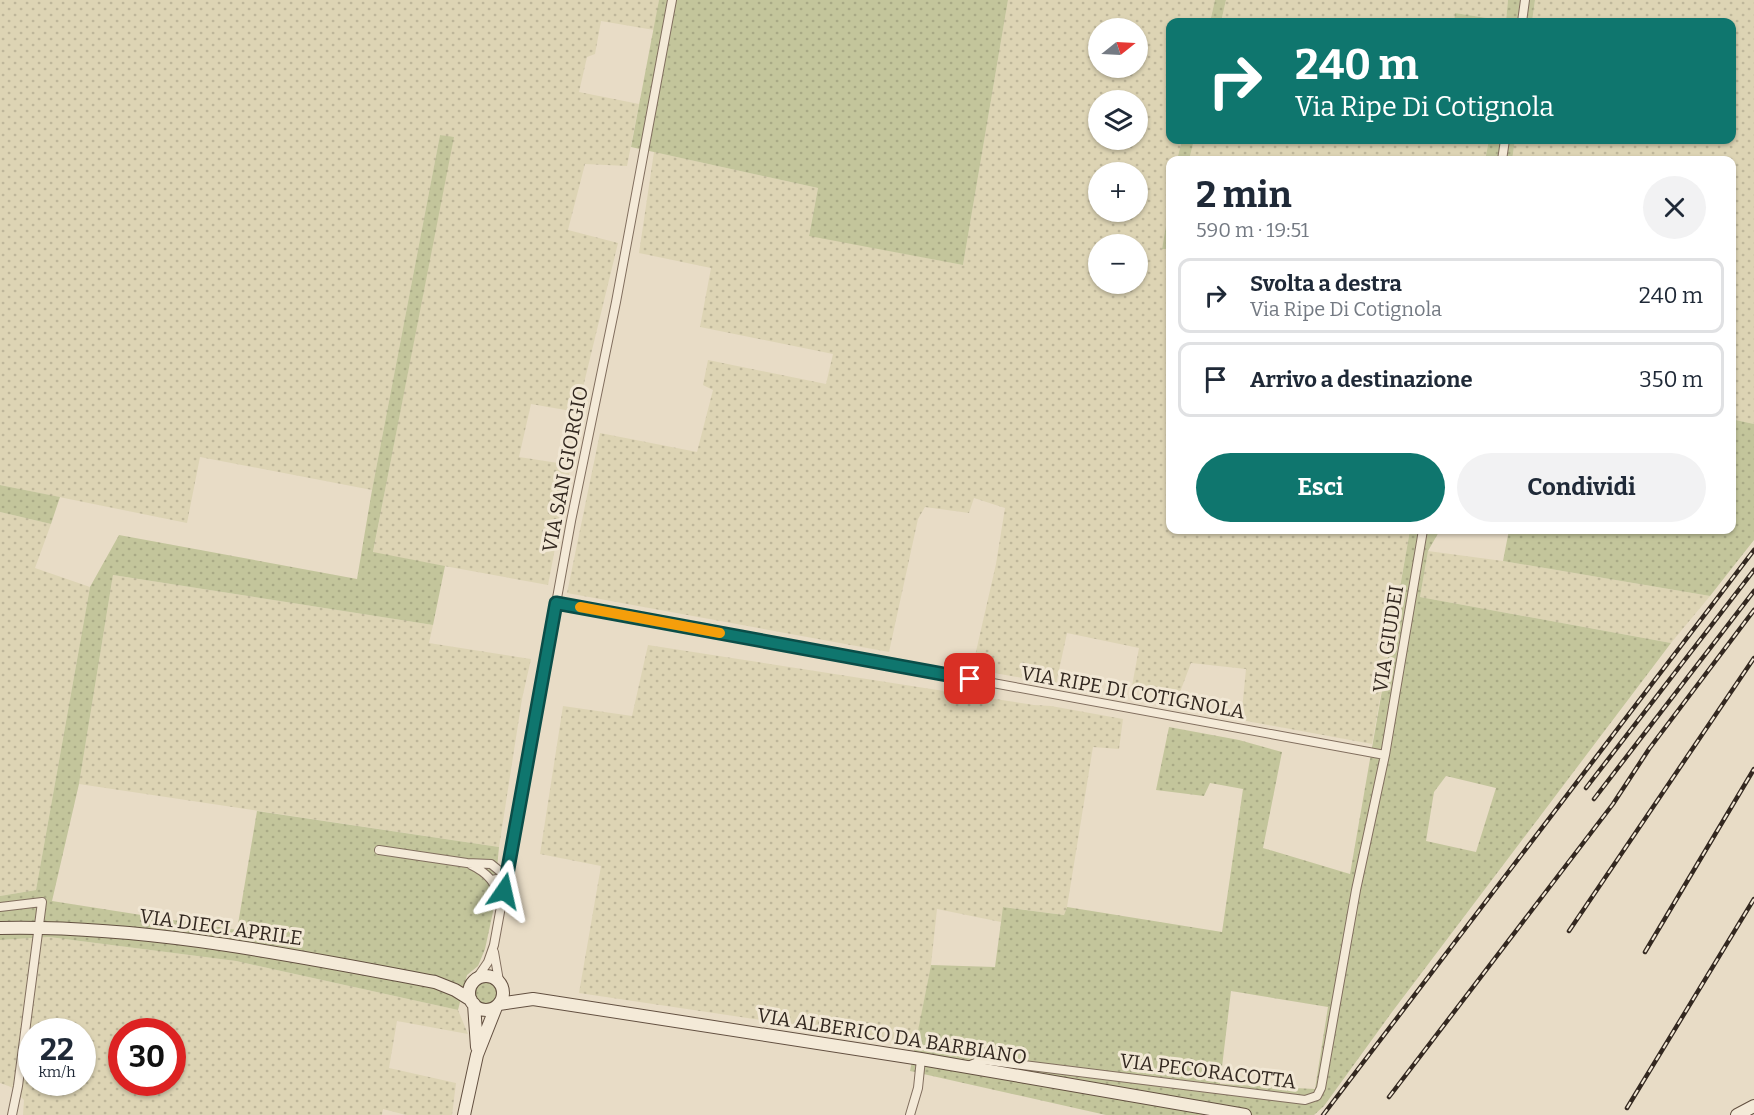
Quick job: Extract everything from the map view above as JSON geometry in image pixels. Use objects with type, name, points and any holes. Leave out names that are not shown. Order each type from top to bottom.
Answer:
[{"type":"main road","name":"VIA DIECI APRILE","points":[[0,928],[104,930],[267,951],[435,982],[455,990],[472,1002]]},
{"type":"main road","points":[[464,1115],[477,1054],[503,995],[500,983],[489,976],[476,980],[469,990],[477,1054]]},
{"type":"main road","name":"VIA DIECI APRILE","points":[[435,982],[476,980]]},
{"type":"main road","name":"VIA ALBERICO DA BARBIANO","points":[[500,983],[533,999],[921,1059],[1245,1115]]},
{"type":"main road","name":"VIA ALBERICO DA BARBIANO","points":[[497,1006],[533,999]]},
{"type":"main road","points":[[472,1002],[487,1010],[497,1006]]},
{"type":"main road","points":[[1737,1115],[1754,1106]]},
{"type":"street","name":"VIA SAN GIORGIO","points":[[476,980],[488,962],[494,945],[556,603],[672,0]]},
{"type":"street","points":[[1523,18],[1525,0]]},
{"type":"street","name":"VIA GIUDEI","points":[[1385,755],[1422,534]]},
{"type":"street","name":"VIA RIPE DI COTIGNOLA","points":[[556,603],[1385,755]]},
{"type":"street","name":"VIA PECORACOTTA","points":[[965,1068],[983,1060],[1305,1100],[1314,1098],[1321,1088],[1358,880],[1385,755]]},
{"type":"street","points":[[379,850],[467,863],[491,864],[504,861],[512,854]]},
{"type":"street","points":[[467,863],[484,872],[492,880],[502,904]]},
{"type":"street","points":[[491,864],[507,877]]},
{"type":"street","points":[[492,880],[507,877]]},
{"type":"street","points":[[0,907],[42,902],[12,1115]]},
{"type":"street","name":"VIA SAN GIORGIO","points":[[494,945],[500,983]]},
{"type":"street","points":[[910,1115],[918,1088],[921,1059]]},
{"type":"shaded area","points":[[0,0],[659,0],[654,30],[601,21],[595,54],[587,57],[579,92],[639,104],[627,166],[585,164],[568,230],[618,243],[577,412],[531,404],[519,457],[571,465],[548,585],[373,553],[453,138],[440,135],[372,490],[200,457],[187,523],[0,485]]},
{"type":"shaded area","points":[[1008,0],[1215,0],[1211,18],[1166,18],[1166,144],[1181,144],[1178,156],[1166,156],[1166,226],[1162,249],[1166,249],[1166,534],[1409,534],[1372,744],[1241,720],[1246,669],[1191,663],[1177,700],[1132,686],[1139,648],[1067,633],[1056,684],[972,669],[996,564],[1005,508],[974,498],[969,513],[925,507],[918,519],[889,652],[567,593],[600,433],[697,452],[713,390],[703,385],[708,360],[826,384],[833,354],[700,327],[711,268],[639,253],[654,152],[818,188],[809,235],[963,265]]},
{"type":"shaded area","points":[[1226,0],[1508,0],[1506,18],[1487,18],[1455,13],[1454,18],[1222,18]]},
{"type":"shaded area","points":[[1535,0],[1754,0],[1754,424],[1736,420],[1736,156],[1513,156],[1514,144],[1736,144],[1736,18],[1533,18]]},
{"type":"shaded area","points":[[1193,144],[1488,144],[1486,156],[1190,156]]},
{"type":"shaded area","points":[[0,512],[51,524],[35,568],[90,587],[36,890],[0,896]]},
{"type":"shaded area","points":[[1428,551],[1503,561],[1710,596],[1671,643],[1420,597]]},
{"type":"shaded area","points":[[113,575],[433,625],[429,643],[531,659],[522,699],[499,847],[79,784]]},
{"type":"shaded area","points":[[648,645],[1123,719],[1119,749],[1093,747],[1064,915],[1004,907],[1001,922],[937,909],[931,965],[916,1043],[579,993],[601,866],[540,854],[563,706],[632,716]]},
{"type":"shaded area","points":[[49,937],[236,961],[458,1010],[468,1034],[397,1021],[389,1068],[456,1083],[452,1115],[406,1115],[383,1109],[382,1115],[23,1115],[24,1100],[20,1096],[96,1096],[96,1018],[18,1018],[18,1094],[11,1087],[0,1083],[0,940]]},
{"type":"green space","points":[[659,0],[1008,0],[963,265],[809,236],[818,188],[631,147]]},
{"type":"green space","points":[[1215,0],[1226,0],[1222,18],[1211,18]]},
{"type":"green space","points":[[1508,0],[1535,0],[1533,18],[1506,18]]},
{"type":"green space","points":[[1455,13],[1487,18],[1454,18]]},
{"type":"green space","points":[[440,135],[454,137],[373,552],[445,566],[433,625],[113,575],[79,784],[52,901],[237,930],[257,811],[499,847],[493,912],[485,949],[478,966],[467,975],[458,1010],[236,961],[49,937],[0,940],[0,896],[36,890],[90,587],[119,535],[357,579]]},
{"type":"green space","points":[[1181,144],[1193,144],[1190,156],[1178,156]]},
{"type":"green space","points":[[1488,144],[1514,144],[1513,156],[1486,156]]},
{"type":"green space","points":[[1166,226],[1166,249],[1162,249]]},
{"type":"green space","points":[[1736,420],[1754,424],[1754,540],[1710,596],[1503,561],[1508,534],[1736,534]]},
{"type":"green space","points":[[0,485],[60,497],[51,524],[0,512]]},
{"type":"green space","points":[[1409,534],[1438,534],[1428,551],[1420,597],[1671,643],[1392,1012],[1324,1106],[1314,1115],[1106,1115],[910,1071],[931,965],[995,967],[1003,907],[1064,915],[1067,907],[1222,932],[1243,789],[1210,783],[1204,796],[1156,790],[1169,727],[1239,740],[1282,752],[1263,848],[1350,874]],"holes":[[[1446,776],[1496,788],[1476,852],[1426,841],[1434,792]],[[1231,991],[1328,1007],[1315,1089],[1220,1084]]]},
{"type":"green space","points":[[486,982],[494,985],[497,993],[494,1001],[486,1004],[478,1001],[475,993],[478,985]]},
{"type":"railway","points":[[1323,1115],[1754,550]]},
{"type":"railway","points":[[1586,788],[1754,570]]},
{"type":"railway","points":[[1594,799],[1754,591]]},
{"type":"railway","points":[[1389,1097],[1613,804],[1649,749],[1754,610]]},
{"type":"railway","points":[[1569,931],[1754,658]]},
{"type":"railway","points":[[1645,952],[1754,769]]},
{"type":"railway","points":[[1627,1108],[1754,899]]},
{"type":"slow traffic","points":[[580,607],[720,633]]},
{"type":"route","points":[[504,891],[556,603],[970,679]]}]
